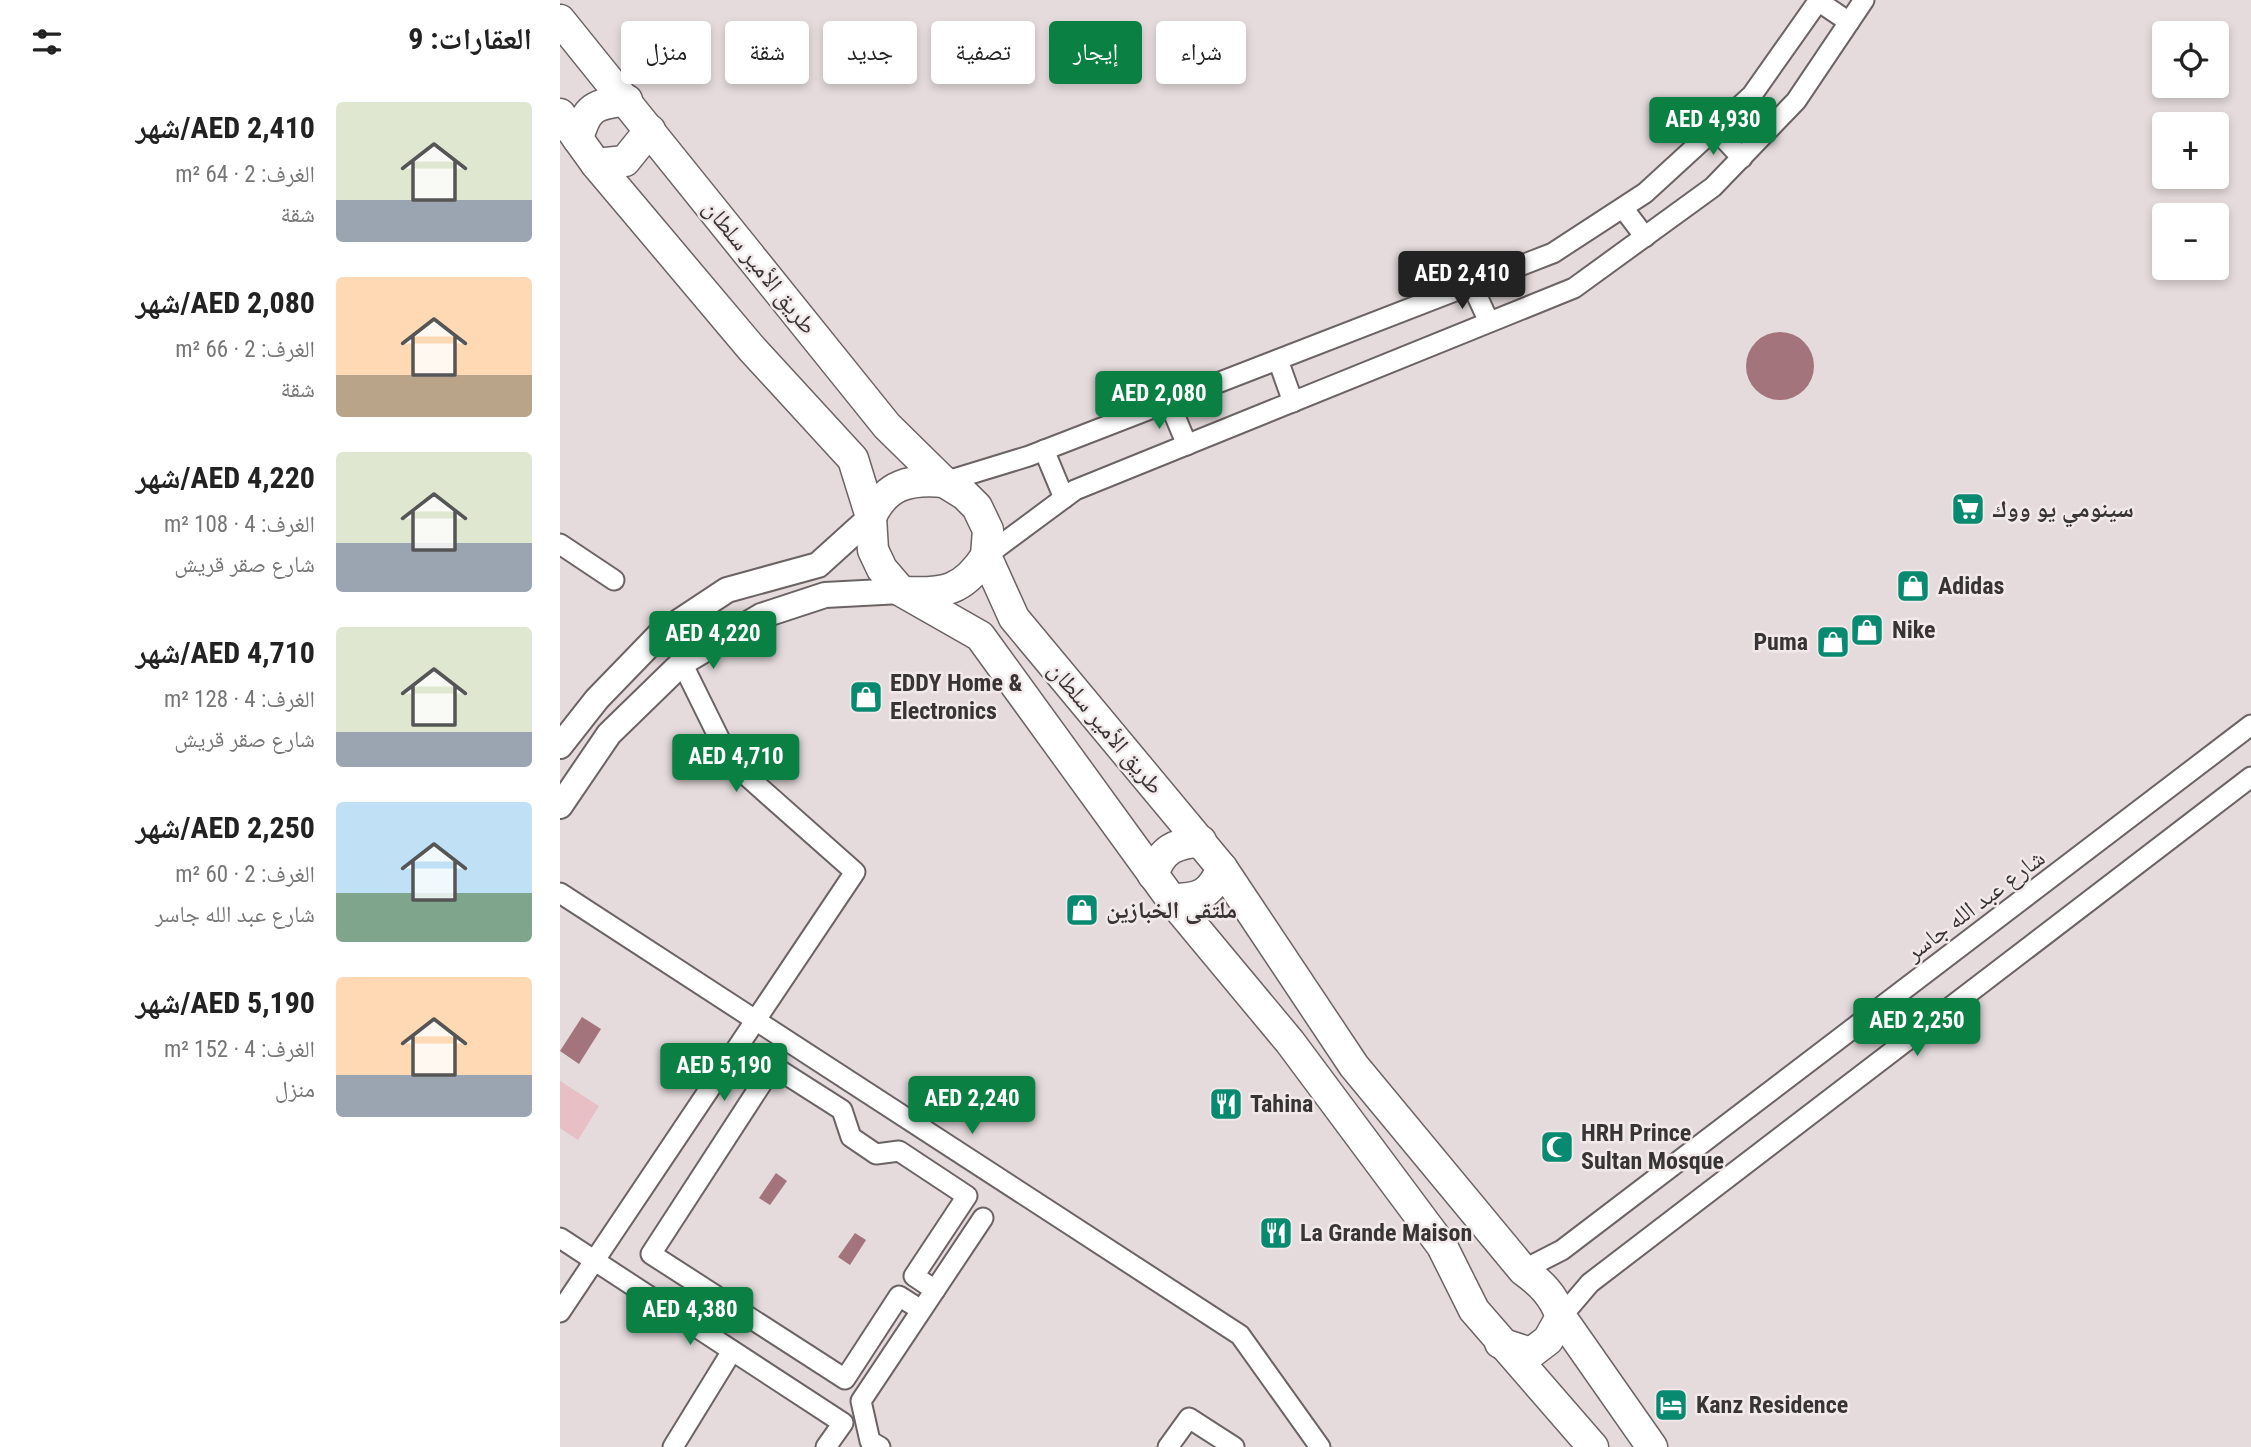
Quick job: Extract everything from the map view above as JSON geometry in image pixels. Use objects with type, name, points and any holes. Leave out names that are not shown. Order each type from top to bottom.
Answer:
[{"type":"main road","name":"طريق الأمير سلطان","points":[[560,20],[887,426],[943,482],[965,495],[977,508],[988,530],[986,556],[1014,618],[1222,868],[1354,1066],[1523,1270],[1539,1282],[1556,1302],[1561,1317],[1652,1447]]},
{"type":"main road","points":[[578,139],[585,115],[600,104],[627,100]]},
{"type":"main road","name":"طريق الأمير سلطان","points":[[560,114],[596,164],[752,349],[853,459],[872,517],[873,550],[882,569],[901,592],[980,636],[1171,899],[1290,1042],[1442,1246],[1474,1310],[1500,1343],[1570,1417],[1593,1447]]},
{"type":"main road","points":[[596,164],[625,161],[650,130]]},
{"type":"main road","points":[[872,517],[878,502],[903,482],[943,482]]},
{"type":"main road","points":[[901,592],[936,593],[958,586],[974,574],[986,556]]},
{"type":"main road","points":[[1153,875],[1160,856],[1177,844],[1201,841]]},
{"type":"main road","points":[[1171,899],[1195,899],[1214,885],[1222,868]]},
{"type":"main road","points":[[1500,1343],[1531,1353],[1548,1340],[1561,1317]]},
{"type":"street","points":[[986,556],[1075,490],[1574,288],[1713,187],[1796,101],[1864,0]]},
{"type":"street","points":[[943,482],[1044,450],[1553,253],[1645,193],[1752,95],[1818,1],[1849,22]]},
{"type":"street","points":[[1715,129],[1742,158]]},
{"type":"street","points":[[1623,208],[1645,237]]},
{"type":"street","points":[[1472,285],[1489,322]]},
{"type":"street","points":[[1278,360],[1293,402]]},
{"type":"street","points":[[1169,402],[1186,445]]},
{"type":"street","points":[[1044,450],[1064,498]]},
{"type":"street","points":[[560,746],[597,699],[659,635],[727,590],[818,565],[872,517]]},
{"type":"street","points":[[560,544],[614,580]]},
{"type":"street","points":[[560,806],[609,734],[682,663],[761,616],[825,595],[901,592]]},
{"type":"street","points":[[560,1312],[855,872],[740,771],[723,746],[682,663]]},
{"type":"street","name":"شارع عبد الله جاسر","points":[[1523,1270],[1562,1250],[2251,724]]},
{"type":"street","points":[[1561,1317],[1590,1283],[2251,777]]},
{"type":"street","points":[[560,893],[1240,1335],[1320,1447]]},
{"type":"street","points":[[921,1310],[899,1296],[845,1379],[651,1254],[773,1066],[842,1110],[851,1137],[876,1154],[899,1151],[967,1196],[914,1276],[935,1290]]},
{"type":"street","points":[[880,1447],[870,1441],[861,1401],[983,1217]]},
{"type":"street","points":[[560,1238],[843,1423],[826,1447]]},
{"type":"street","points":[[673,1447],[732,1350]]},
{"type":"street","points":[[1168,1447],[1189,1418],[1234,1447]]},
{"type":"shaded area","points":[[1780,332],[1793,335],[1804,342],[1811,353],[1814,366],[1811,379],[1804,390],[1793,397],[1780,400],[1767,397],[1756,390],[1749,379],[1746,366],[1749,353],[1756,342],[1767,335]]},
{"type":"shaded area","points":[[582,1017],[601,1029],[579,1064],[560,1051]]},
{"type":"shaded area","points":[[560,1081],[599,1106],[578,1140],[560,1128]]},
{"type":"shaded area","points":[[776,1173],[787,1181],[770,1205],[759,1198]]},
{"type":"shaded area","points":[[855,1233],[866,1240],[850,1265],[838,1257]]},
{"type":"place","name":"سينومي يو ووك","points":[[1968,509]]},
{"type":"place","name":"Adidas","points":[[1913,586]]},
{"type":"place","name":"Nike","points":[[1867,630]]},
{"type":"place","name":"Puma","points":[[1833,642]]},
{"type":"place","name":"EDDY Home & Electronics","points":[[866,697]]},
{"type":"place","name":"ملتقى الخبازين","points":[[1082,910]]},
{"type":"place","name":"Tahina","points":[[1226,1104]]},
{"type":"place","name":"HRH Prince Sultan Mosque","points":[[1557,1147]]},
{"type":"place","name":"La Grande Maison","points":[[1276,1233]]},
{"type":"place","name":"Kanz Residence","points":[[1671,1405]]}]
